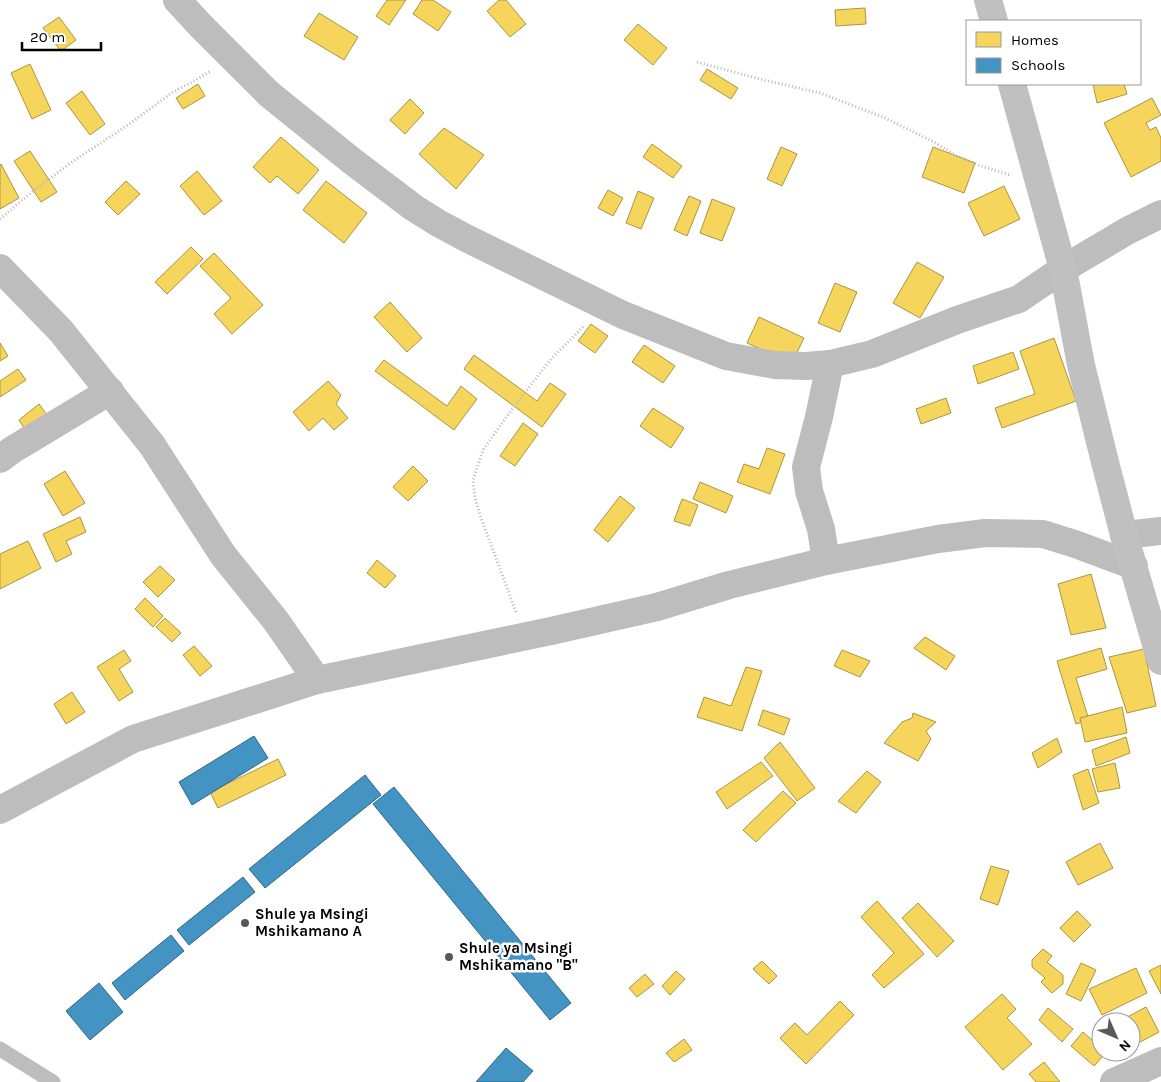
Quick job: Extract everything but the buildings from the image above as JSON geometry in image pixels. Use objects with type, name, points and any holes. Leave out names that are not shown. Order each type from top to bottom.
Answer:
[{"type":"street","points":[[177,0],[269,94],[352,162],[414,208],[466,238],[604,306],[726,356],[775,365],[806,366],[830,364],[872,354],[957,320],[1020,299],[1063,269],[1127,231],[1161,214]]},
{"type":"street","points":[[988,0],[994,20]]},
{"type":"street","points":[[1012,85],[1063,269],[1081,365],[1124,535],[1161,661]]},
{"type":"street","points":[[0,268],[61,331],[152,445],[223,555],[276,621],[317,680]]},
{"type":"street","points":[[826,561],[821,529],[809,491],[806,467],[830,364]]},
{"type":"street","points":[[0,459],[110,391]]},
{"type":"street","points":[[1124,535],[1161,531]]},
{"type":"street","points":[[0,810],[133,739],[317,680],[656,607],[729,585],[826,561],[938,539],[995,533],[1043,534],[1134,566]]},
{"type":"street","points":[[1114,1082],[1161,1061]]},
{"type":"lane","points":[[0,1049],[53,1082]]},
{"type":"path","points":[[0,219],[69,164],[128,125],[173,92],[209,73],[230,54]]},
{"type":"path","points":[[697,62],[760,80],[820,93],[883,117],[981,166],[1040,182]]},
{"type":"path","points":[[525,636],[480,515],[475,498],[473,480],[483,450],[515,405],[552,358],[604,306]]},
{"type":"place","name":"Shule ya Msingi Mshikamano A","points":[[245,923]]},
{"type":"place","name":"Shule ya Msingi Mshikamano \"B\"","points":[[449,957]]}]
